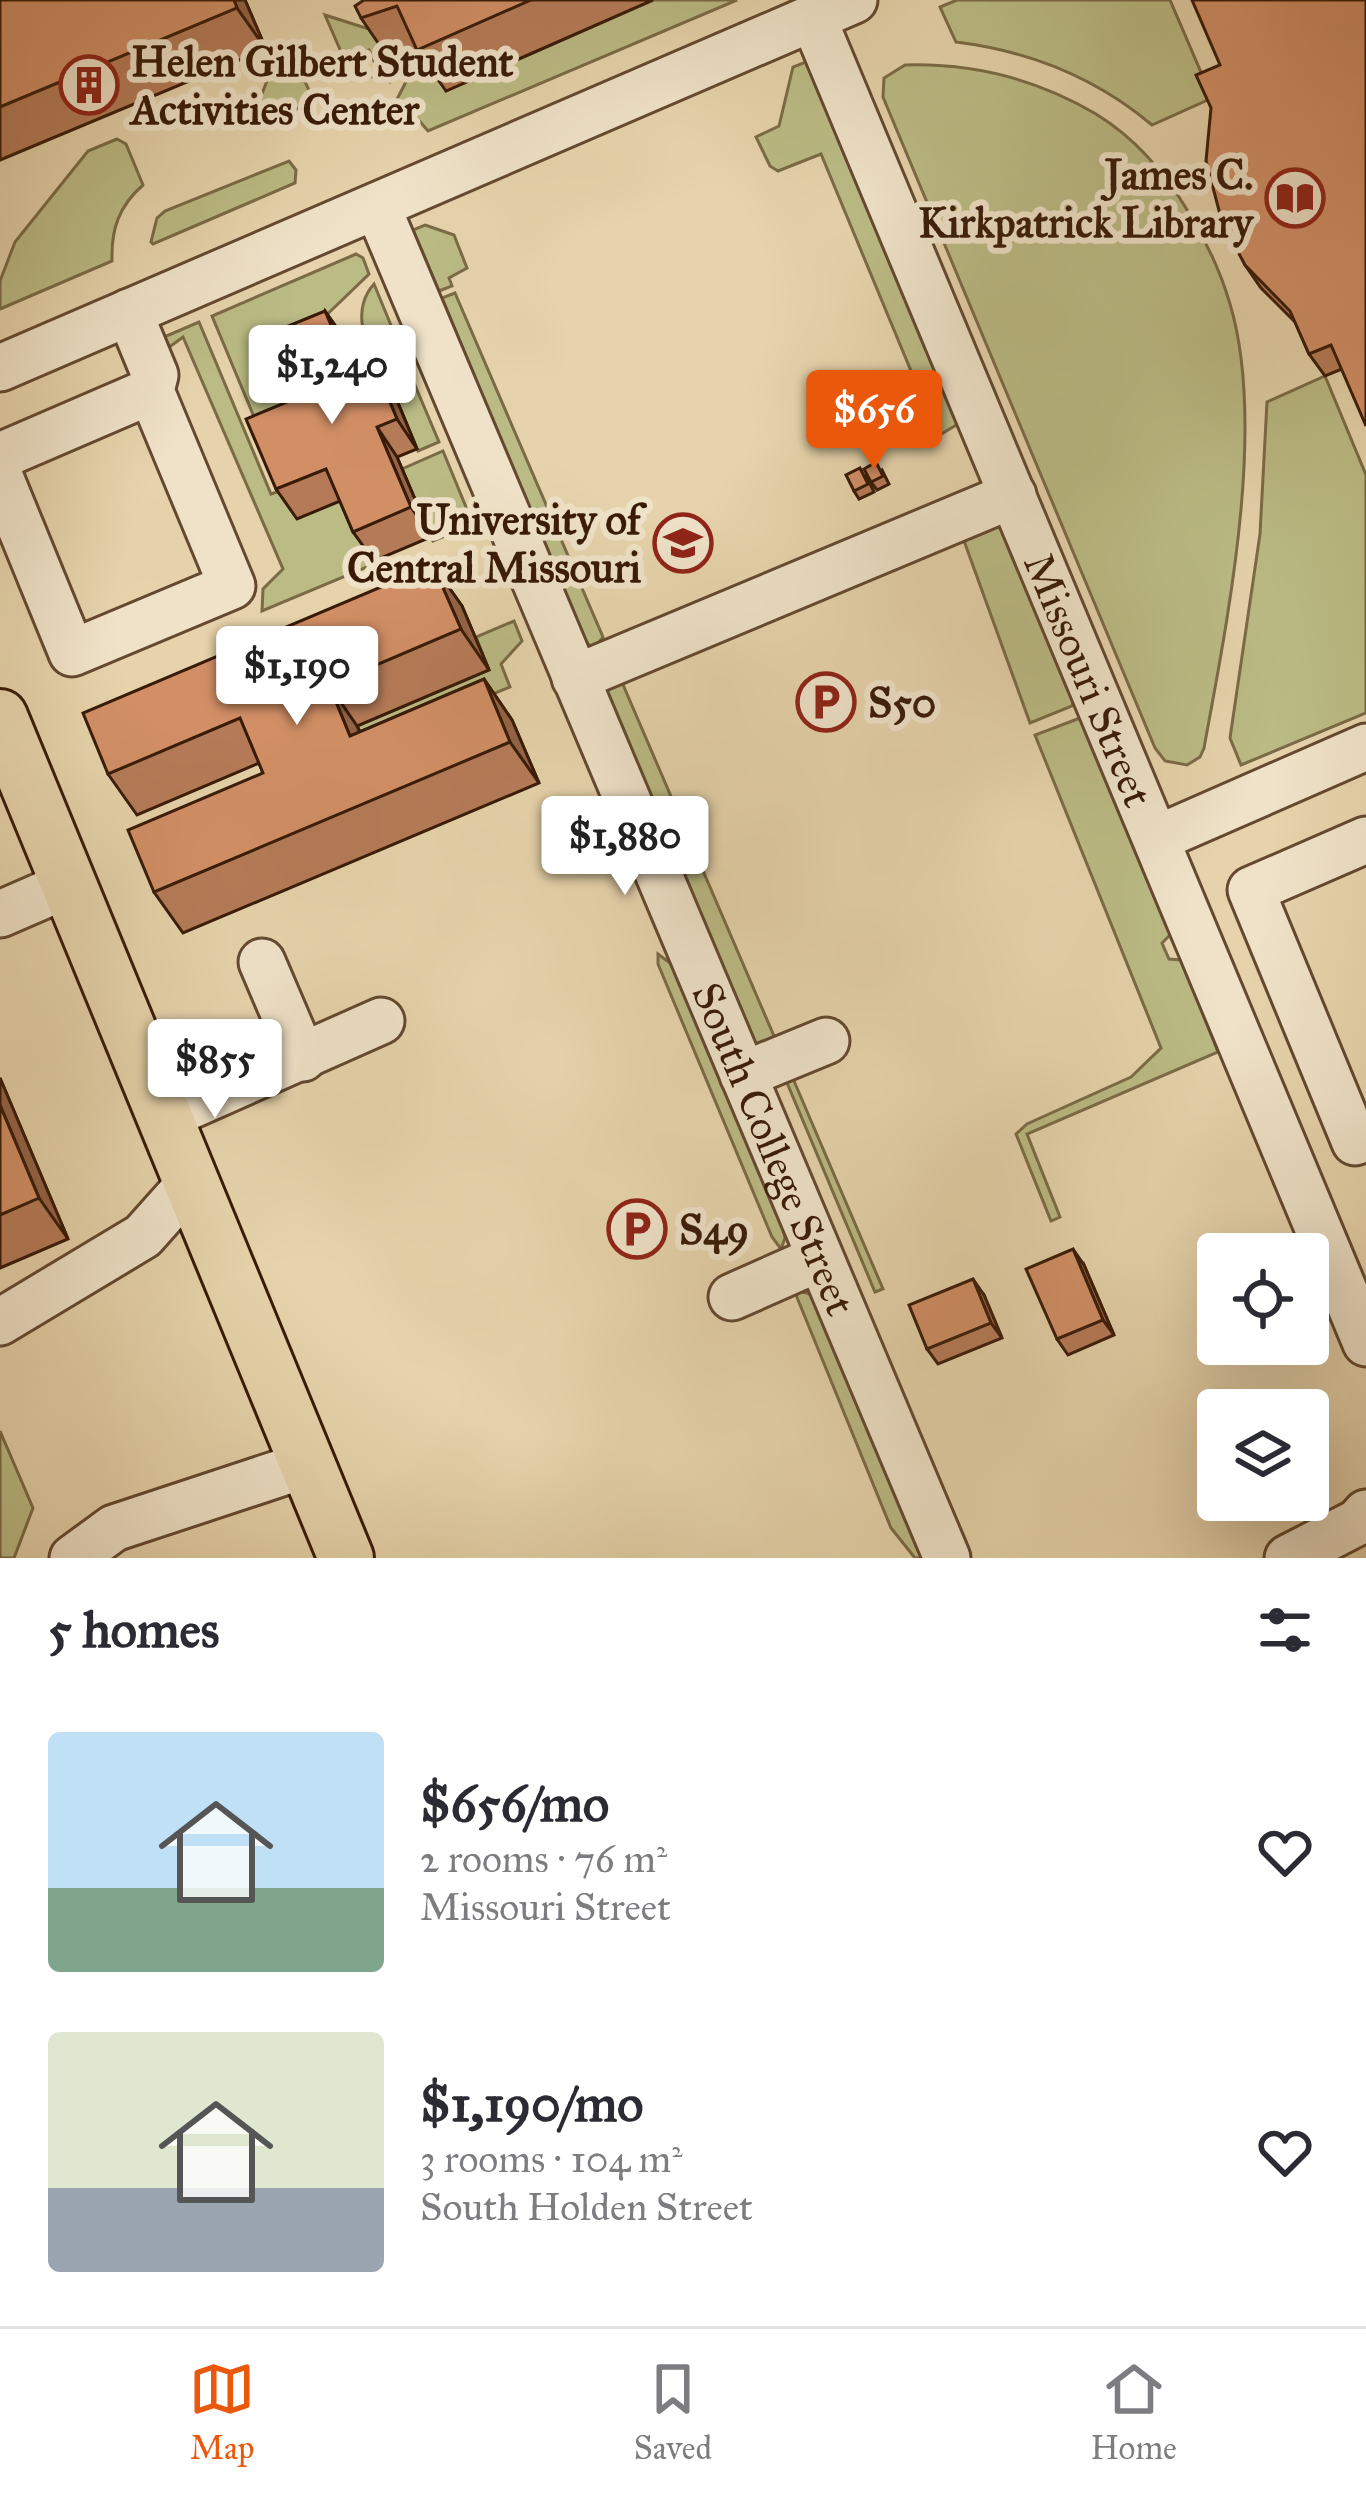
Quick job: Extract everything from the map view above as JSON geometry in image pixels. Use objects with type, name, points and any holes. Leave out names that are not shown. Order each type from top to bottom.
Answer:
[{"type":"main road","points":[[0,717],[346,1558]]},
{"type":"street","points":[[0,368],[834,9]]},
{"type":"street","name":"Missouri Street","points":[[834,9],[1013,495],[1366,1342]]},
{"type":"street","name":"South College Street","points":[[377,206],[947,1558]]},
{"type":"street","points":[[0,477],[72,653],[232,586],[151,391],[155,375],[116,318]]},
{"type":"street","points":[[0,456],[151,391]]},
{"type":"street","points":[[575,678],[1013,495]]},
{"type":"street","points":[[1159,838],[1366,747]]},
{"type":"street","points":[[1366,840],[1251,890],[1355,1142],[1366,1137]]},
{"type":"street","points":[[0,914],[67,885]]},
{"type":"street","points":[[262,962],[303,1058]]},
{"type":"street","points":[[165,1117],[381,1021]]},
{"type":"street","points":[[743,1075],[826,1040]]},
{"type":"street","points":[[0,1322],[143,1236],[192,1181]]},
{"type":"street","points":[[733,1297],[820,1258]]},
{"type":"street","points":[[74,1558],[114,1528],[308,1464]]},
{"type":"street","points":[[1288,1558],[1358,1522],[1366,1513]]},
{"type":"green space","points":[[654,0],[737,0],[428,131],[396,101],[408,78],[435,66],[446,91]]},
{"type":"green space","points":[[957,0],[1170,0],[1212,98],[1152,125],[1108,93],[1060,69],[1009,52],[956,42],[940,7]]},
{"type":"green space","points":[[325,15],[394,37],[405,64],[395,68],[390,82],[366,75],[378,70],[369,50],[345,61]]},
{"type":"green space","points":[[806,62],[958,424],[938,436],[821,154],[778,171],[770,166],[756,137],[779,126],[793,67]]},
{"type":"green space","points":[[274,63],[277,70],[284,67],[296,77],[302,75],[314,101],[279,117],[263,106],[256,109]]},
{"type":"green space","points":[[905,65],[956,67],[1004,76],[1051,91],[1096,114],[1124,134],[1160,171],[1218,269],[1240,353],[1244,465],[1232,585],[1204,748],[1187,765],[1165,761],[1155,748],[883,97],[884,78]]},
{"type":"green space","points":[[117,139],[126,144],[143,185],[118,219],[112,261],[0,309],[0,281],[15,242],[88,151]]},
{"type":"green space","points":[[289,161],[296,170],[295,183],[151,242],[157,218],[165,211]]},
{"type":"green space","points":[[425,225],[454,235],[467,268],[449,278],[452,286],[439,291],[413,230]]},
{"type":"green space","points":[[356,254],[363,258],[369,274],[312,329],[324,424],[267,448],[212,316]]},
{"type":"green space","points":[[374,284],[411,374],[384,385],[362,321],[362,308]]},
{"type":"green space","points":[[455,293],[603,637],[597,645],[590,646],[582,637],[442,298]]},
{"type":"green space","points":[[199,322],[271,494],[285,489],[347,498],[372,565],[262,611],[263,589],[283,569],[183,337],[164,351],[164,337]]},
{"type":"green space","points":[[1325,376],[1366,475],[1366,713],[1241,765],[1230,738],[1260,534],[1267,402]]},
{"type":"green space","points":[[414,383],[439,442],[418,451],[393,391]]},
{"type":"green space","points":[[443,451],[473,524],[433,541],[402,469]]},
{"type":"green space","points":[[997,525],[1003,528],[1074,699],[1072,706],[1030,723],[963,538]]},
{"type":"green space","points":[[514,621],[522,641],[501,664],[510,687],[373,744],[361,734],[357,726],[489,670],[476,637]]},
{"type":"green space","points":[[621,680],[777,1043],[755,1049],[603,686]]},
{"type":"green space","points":[[1080,718],[1171,934],[1162,943],[1169,959],[1182,960],[1218,1052],[1027,1134],[1060,1217],[1051,1221],[1016,1134],[1027,1124],[1131,1077],[1161,1048],[1035,735]]},
{"type":"green space","points":[[658,954],[678,969],[782,1222],[781,1249],[658,964]]},
{"type":"green space","points":[[791,1074],[883,1289],[875,1292],[785,1078]]},
{"type":"green space","points":[[794,1290],[810,1294],[819,1306],[924,1558],[915,1558],[891,1528]]},
{"type":"green space","points":[[0,1431],[33,1508],[14,1558],[0,1558]]},
{"type":"building","points":[[0,0],[234,0],[237,8],[0,107]]},
{"type":"building","points":[[364,0],[531,0],[417,50],[397,6],[361,18],[355,6]]},
{"type":"building","name":"James C. Kirkpatrick Library","points":[[1192,0],[1366,0],[1366,426],[1331,345],[1309,354],[1290,311],[1245,265],[1222,222],[1206,161],[1211,108],[1196,75],[1220,65]]},
{"type":"building","points":[[325,311],[351,372],[373,362],[397,419],[377,427],[411,507],[353,532],[326,469],[276,489],[246,419],[304,395],[276,331]]},
{"type":"building","points":[[876,462],[883,476],[871,482],[864,469]]},
{"type":"building","points":[[860,468],[868,484],[854,491],[846,475]]},
{"type":"building","points":[[433,565],[461,629],[329,685],[350,736],[484,679],[510,742],[154,892],[128,830],[263,773],[240,718],[108,774],[83,713]]},
{"type":"building","points":[[0,1105],[39,1198],[0,1215]]},
{"type":"building","points":[[1073,1249],[1103,1320],[1057,1339],[1026,1269]]},
{"type":"building","points":[[973,1279],[991,1323],[927,1349],[909,1305]]},
{"type":"place","name":"Helen Gilbert Student Activities Center","points":[[89,85]]},
{"type":"place","name":"James C. Kirkpatrick Library","points":[[1295,198]]},
{"type":"place","name":"University of Central Missouri","points":[[683,543]]},
{"type":"place","name":"S50","points":[[826,702]]},
{"type":"place","name":"S49","points":[[637,1229]]}]
